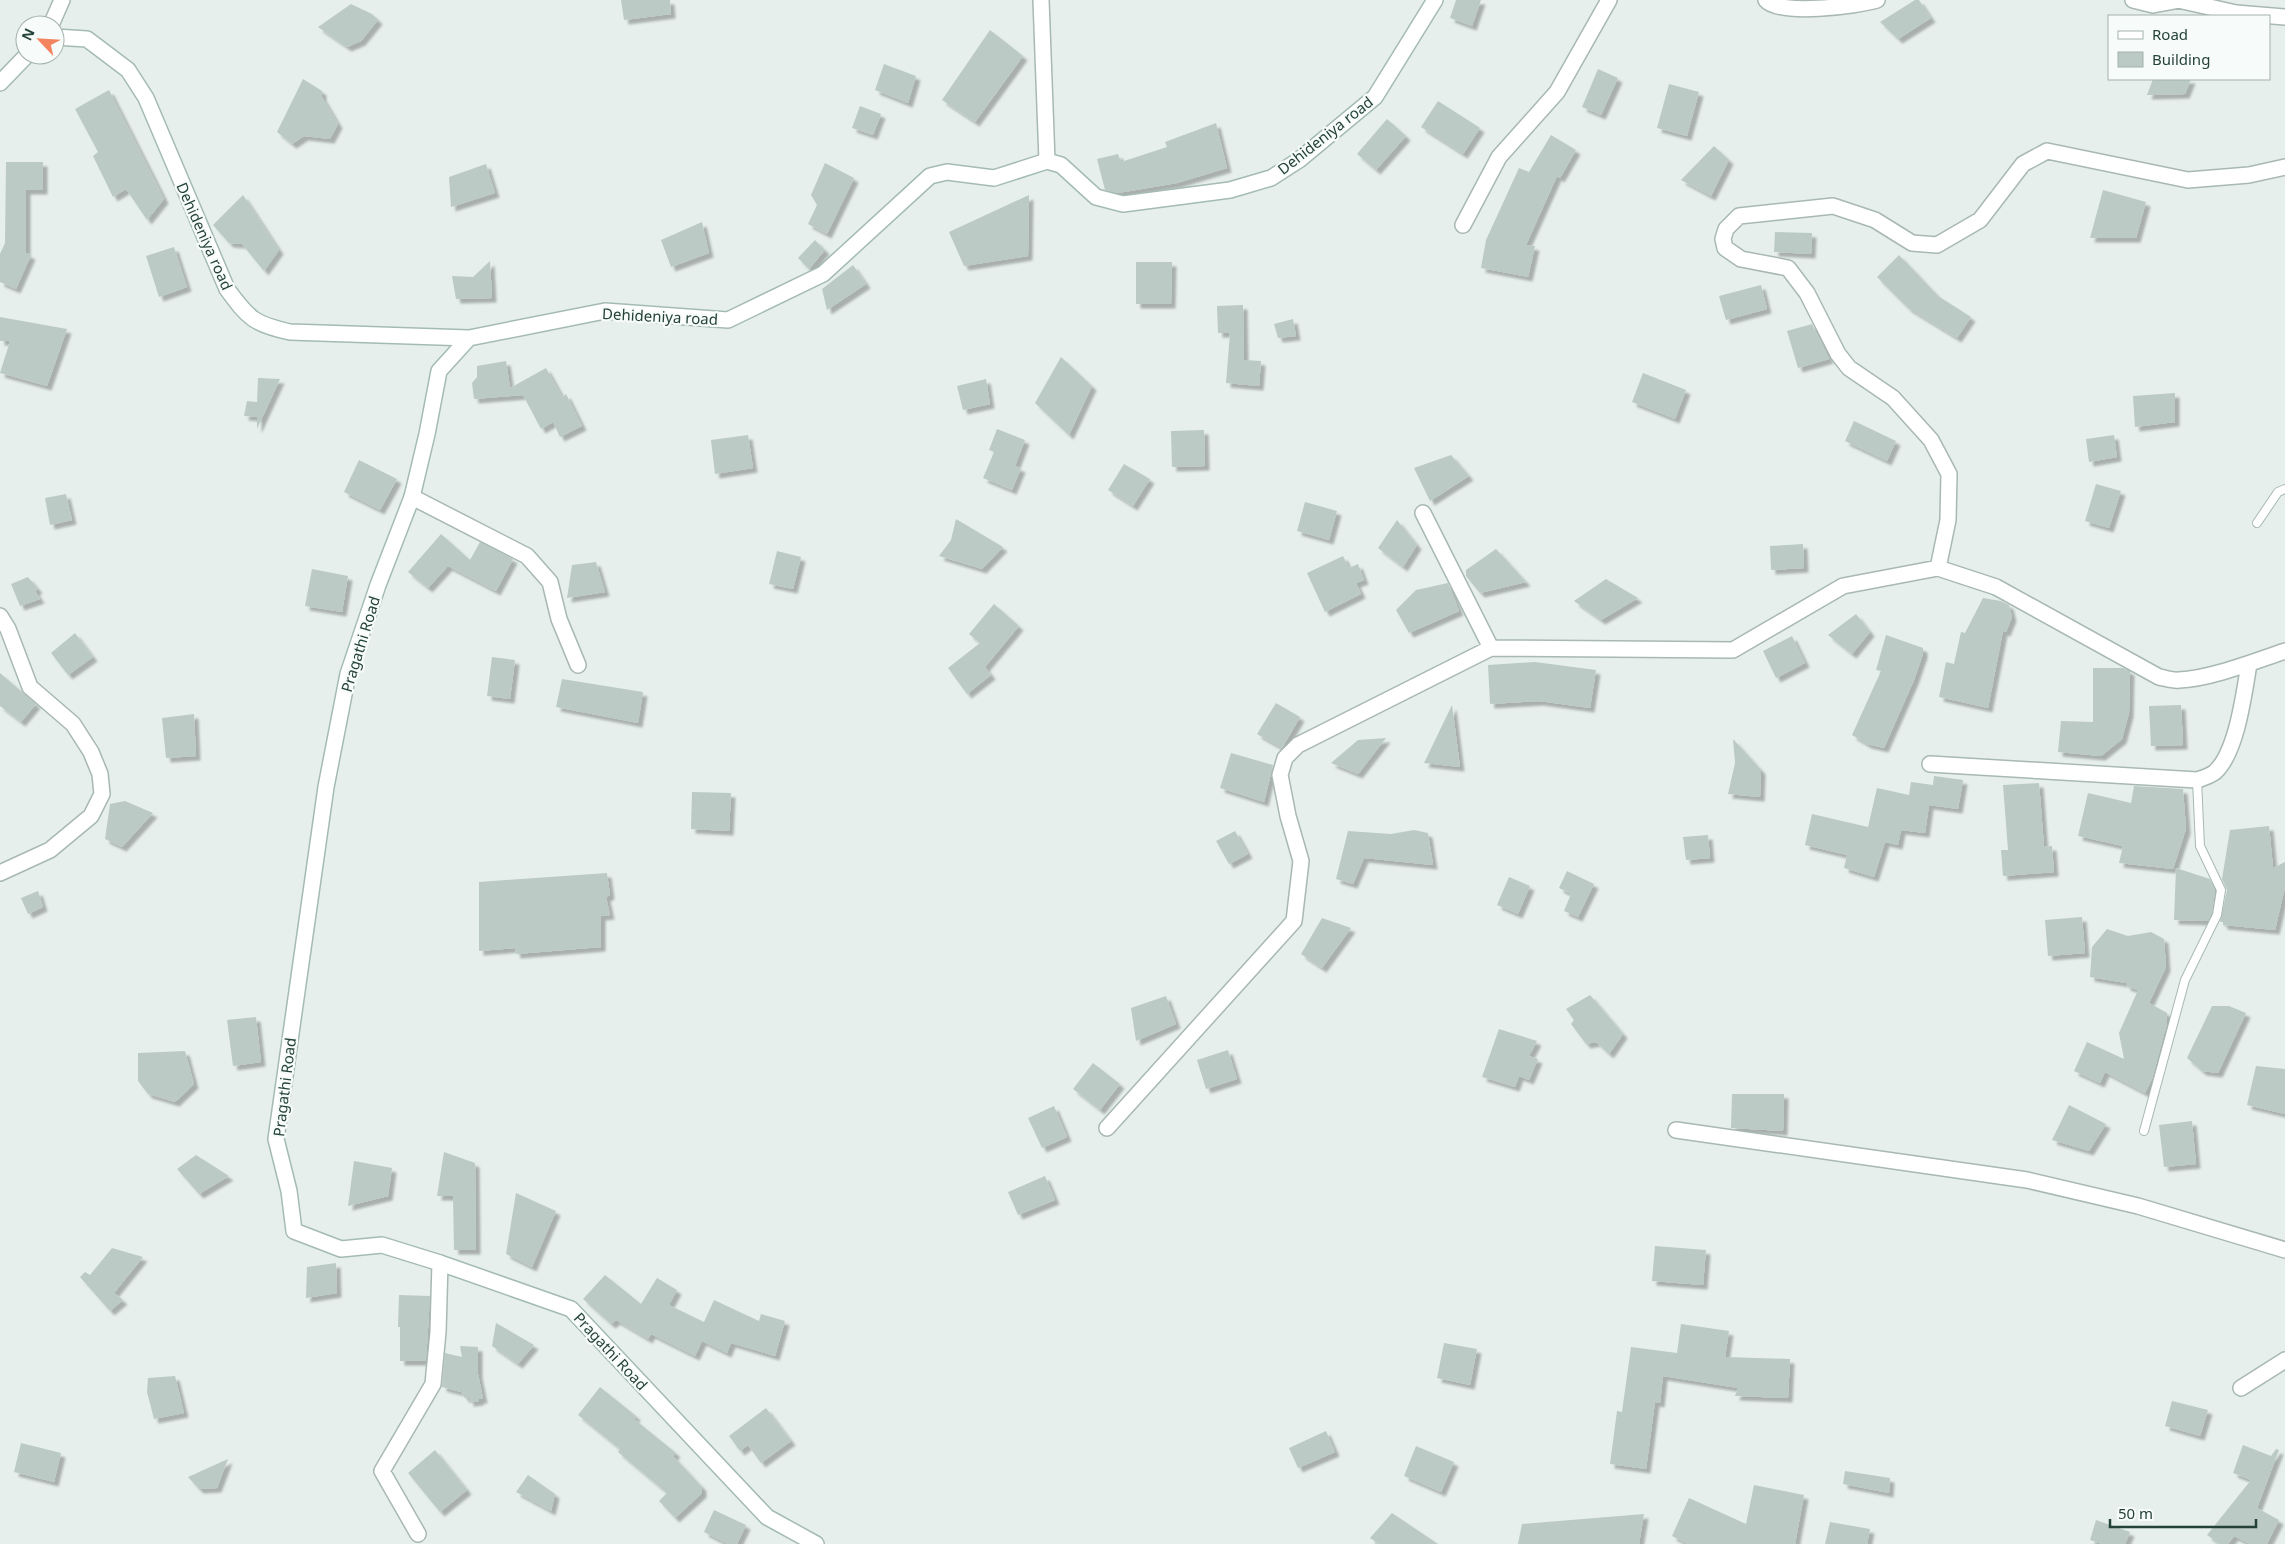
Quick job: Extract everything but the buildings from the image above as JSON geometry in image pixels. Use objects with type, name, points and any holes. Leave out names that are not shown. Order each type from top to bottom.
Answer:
[{"type":"street","points":[[55,15],[62,0]]},
{"type":"street","points":[[1041,0],[1047,161]]},
{"type":"street","name":"Dehideniya road","points":[[65,38],[87,39],[128,70],[146,98],[227,289],[244,312],[264,327],[290,332],[469,338],[605,311],[728,320],[823,274],[930,176],[947,172],[994,178],[1047,161],[1061,165],[1096,197],[1124,204],[1230,190],[1271,178],[1299,160],[1375,97],[1435,0]]},
{"type":"street","points":[[1463,224],[1499,157],[1557,92],[1609,0]]},
{"type":"street","points":[[1766,0],[1770,4],[1790,8],[1846,6],[1877,0]]},
{"type":"street","points":[[2133,0],[2153,5],[2179,0],[2236,13],[2260,15]]},
{"type":"street","points":[[2270,16],[2285,17]]},
{"type":"street","points":[[0,82],[17,65]]},
{"type":"street","points":[[1938,568],[1948,520],[1949,474],[1931,440],[1893,398],[1849,368],[1838,354],[1807,293],[1788,268],[1742,259],[1725,248],[1723,239],[1726,229],[1739,216],[1833,206],[1875,220],[1912,243],[1937,244],[1980,220],[2023,164],[2047,151],[2188,180],[2249,175],[2285,167]]},
{"type":"street","name":"Pragathi Road","points":[[469,338],[439,371],[412,497],[378,585],[348,674],[326,787],[276,1139],[288,1191],[294,1231],[341,1248],[382,1245],[440,1263],[571,1309],[767,1517],[816,1544]]},
{"type":"street","points":[[412,497],[527,556],[550,582],[559,618],[578,666]]},
{"type":"street","points":[[1423,513],[1491,648]]},
{"type":"street","points":[[1107,1128],[1294,920],[1302,861],[1288,816],[1280,774],[1285,758],[1298,744],[1491,648],[1733,650],[1843,586],[1938,568],[1996,587],[2159,677],[2178,680],[2249,664],[2285,651]]},
{"type":"street","points":[[0,616],[8,629],[30,687],[73,724],[91,752],[100,774],[102,794],[91,816],[50,850],[0,873]]},
{"type":"street","points":[[1930,764],[2197,780],[2213,774],[2224,761],[2240,714],[2249,664]]},
{"type":"street","points":[[1676,1130],[2027,1180],[2138,1206],[2285,1250]]},
{"type":"street","points":[[418,1534],[382,1471],[432,1384],[438,1332],[440,1263]]},
{"type":"street","points":[[2241,1388],[2285,1360]]},
{"type":"lane","points":[[2257,523],[2278,492],[2285,489]]},
{"type":"lane","points":[[2144,1131],[2185,980],[2217,915],[2221,890],[2200,846],[2197,780]]}]
